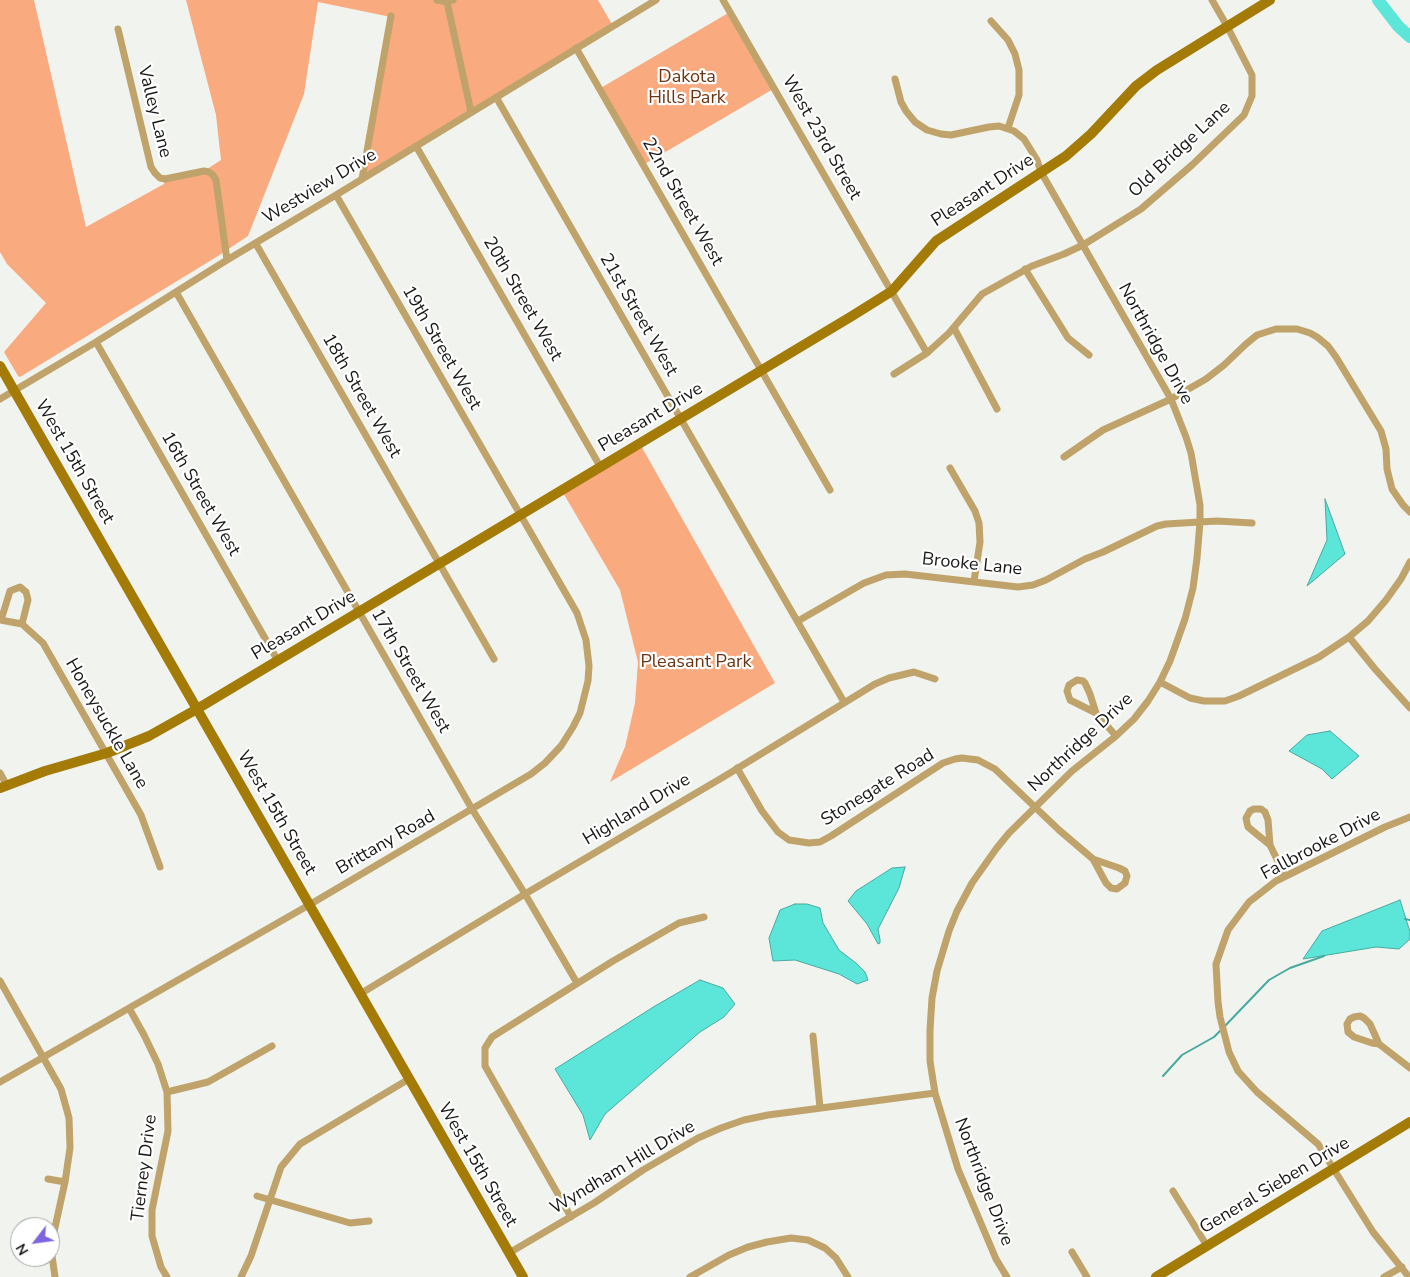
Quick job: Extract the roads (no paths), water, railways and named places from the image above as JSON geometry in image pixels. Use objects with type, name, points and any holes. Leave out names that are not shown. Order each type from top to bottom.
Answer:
[{"type":"street","points":[[437,0],[450,1],[471,112]]},
{"type":"street","name":"Westview Drive","points":[[0,399],[656,0]]},
{"type":"street","name":"West 23rd Street","points":[[723,0],[927,353]]},
{"type":"street","name":"Old Bridge Lane","points":[[894,374],[935,347],[954,328],[982,294],[1026,270],[1083,245],[1141,208],[1192,165],[1244,115],[1252,96],[1252,74],[1212,0]]},
{"type":"street","name":"Pleasant Drive","points":[[3,786],[44,771],[107,753],[149,736],[601,468],[892,291],[936,241],[1066,156],[1091,134],[1136,86],[1157,70],[1270,0]]},
{"type":"street","points":[[362,179],[391,16]]},
{"type":"street","points":[[895,79],[906,111],[915,122],[927,130],[951,135],[994,126],[1008,128],[1019,95],[1019,70],[1011,45],[991,21]]},
{"type":"street","name":"Valley Lane","points":[[118,29],[151,167],[155,174],[165,179],[204,171],[214,175],[227,260]]},
{"type":"street","name":"22nd Street West","points":[[576,48],[830,490]]},
{"type":"street","name":"21st Street West","points":[[496,97],[844,702]]},
{"type":"street","name":"Northridge Drive","points":[[1006,1277],[958,1170],[935,1093],[930,1061],[931,1014],[937,971],[949,931],[966,892],[989,857],[1009,833],[1072,771],[1116,736],[1140,712],[1160,682],[1170,661],[1189,604],[1196,573],[1200,522],[1197,486],[1191,453],[1171,399],[1041,172],[1037,160],[1024,139],[1008,128]]},
{"type":"street","name":"20th Street West","points":[[416,146],[601,468]]},
{"type":"street","name":"19th Street West","points":[[336,195],[520,516]]},
{"type":"street","name":"18th Street West","points":[[256,244],[494,659]]},
{"type":"street","points":[[1026,270],[1068,338],[1089,355]]},
{"type":"street","name":"17th Street West","points":[[176,292],[472,809],[577,983]]},
{"type":"street","points":[[954,328],[997,409]]},
{"type":"street","points":[[1064,457],[1104,430],[1171,399],[1218,370],[1246,344],[1263,332],[1290,328],[1310,333],[1323,341],[1333,351],[1376,422],[1385,444],[1386,469],[1392,489],[1410,512]]},
{"type":"street","name":"16th Street West","points":[[96,342],[278,661]]},
{"type":"street","name":"West 15th Street","points":[[0,366],[523,1277]]},
{"type":"street","points":[[950,468],[975,511],[979,523],[980,542],[974,581]]},
{"type":"street","name":"Brittany Road","points":[[0,1082],[310,905],[531,774],[545,763],[561,746],[580,713],[588,681],[586,640],[577,613],[520,516]]},
{"type":"street","name":"Brooke Lane","points":[[798,621],[864,583],[886,575],[906,574],[1018,587],[1033,585],[1157,526],[1222,521],[1252,523]]},
{"type":"street","points":[[1160,682],[1196,700],[1225,701],[1239,696],[1314,660],[1349,637],[1368,621],[1386,600],[1410,562]]},
{"type":"street","points":[[20,587],[26,592],[28,600],[22,624],[0,620],[10,591],[20,587]]},
{"type":"street","name":"Honeysuckle Lane","points":[[22,624],[43,643],[107,753],[141,815],[160,867]]},
{"type":"street","points":[[1349,637],[1374,670],[1410,708]]},
{"type":"street","name":"Highland Drive","points":[[360,994],[875,684],[902,674],[914,672],[935,678]]},
{"type":"street","points":[[1096,713],[1090,694],[1083,681],[1077,680],[1069,684],[1067,694],[1070,700],[1096,713],[1116,736]]},
{"type":"street","name":"Stonegate Road","points":[[737,768],[773,828],[789,840],[802,843],[820,842],[831,836],[943,763],[954,759],[966,758],[982,761],[996,768],[1059,830],[1093,859]]},
{"type":"street","points":[[0,773],[3,786]]},
{"type":"street","points":[[1270,846],[1248,827],[1246,818],[1250,811],[1254,809],[1261,809],[1266,812],[1270,846],[1285,876]]},
{"type":"street","name":"Fallbrooke Drive","points":[[1409,1277],[1372,1232],[1318,1144],[1257,1092],[1238,1071],[1229,1052],[1218,1002],[1216,964],[1228,930],[1249,902],[1276,881],[1385,827],[1410,817]]},
{"type":"street","points":[[1093,859],[1122,869],[1127,876],[1125,883],[1117,889],[1111,888],[1106,883],[1093,859]]},
{"type":"street","points":[[571,1217],[485,1066],[485,1048],[492,1037],[577,983],[679,923],[704,917]]},
{"type":"street","points":[[0,982],[61,1089],[69,1118],[70,1148],[54,1232],[52,1256],[56,1277]]},
{"type":"street","name":"Tierney Drive","points":[[129,1008],[158,1064],[166,1092],[168,1131],[152,1210],[152,1236],[161,1267],[167,1277]]},
{"type":"street","points":[[1379,1044],[1354,1037],[1348,1032],[1347,1024],[1350,1019],[1360,1016],[1364,1018],[1370,1024],[1379,1044],[1410,1068]]},
{"type":"street","points":[[813,1036],[820,1108]]},
{"type":"street","points":[[166,1092],[208,1082],[272,1046]]},
{"type":"street","points":[[241,1277],[251,1256],[282,1167],[300,1144],[409,1079]]},
{"type":"street","name":"Wyndham Hill Drive","points":[[509,1253],[594,1203],[643,1170],[715,1130],[755,1118],[935,1093]]},
{"type":"street","name":"General Sieben Drive","points":[[1156,1277],[1410,1122]]},
{"type":"street","points":[[48,1179],[65,1182]]},
{"type":"street","points":[[1173,1191],[1207,1246]]},
{"type":"street","points":[[257,1196],[350,1223],[369,1221]]},
{"type":"street","points":[[690,1277],[728,1255],[748,1247],[791,1238],[808,1240],[825,1248],[836,1258],[848,1277]]},
{"type":"street","points":[[1072,1252],[1087,1277]]},
{"type":"street","points":[[1384,1277],[1402,1267]]},
{"type":"water","points":[[1325,499],[1345,554],[1307,586],[1327,540]]},
{"type":"water","points":[[1330,731],[1359,756],[1332,779],[1322,769],[1289,751],[1307,735]]},
{"type":"water","points":[[905,867],[899,888],[878,929],[880,943],[878,944],[867,924],[848,901],[856,891],[892,868]]},
{"type":"water","points":[[1400,900],[1410,932],[1410,939],[1399,949],[1376,947],[1303,959],[1322,931]]},
{"type":"water","points":[[795,904],[807,904],[820,908],[823,923],[839,950],[865,972],[868,980],[857,984],[839,974],[795,960],[773,961],[769,938],[780,910]]},
{"type":"water","points":[[700,980],[723,988],[735,1004],[724,1017],[700,1032],[605,1114],[590,1140],[583,1115],[555,1069]]},
{"type":"waterway","points":[[1378,0],[1398,26],[1410,37]]},
{"type":"waterway","points":[[1405,919],[1410,920]]},
{"type":"waterway","points":[[1224,1027],[1269,980],[1290,968],[1324,956]]},
{"type":"waterway","points":[[1163,1076],[1182,1055],[1214,1037],[1221,1030]]},
{"type":"park label","name":"Dakota Hills Park","points":[[687,88]]},
{"type":"park label","name":"Pleasant Park","points":[[696,663]]}]
